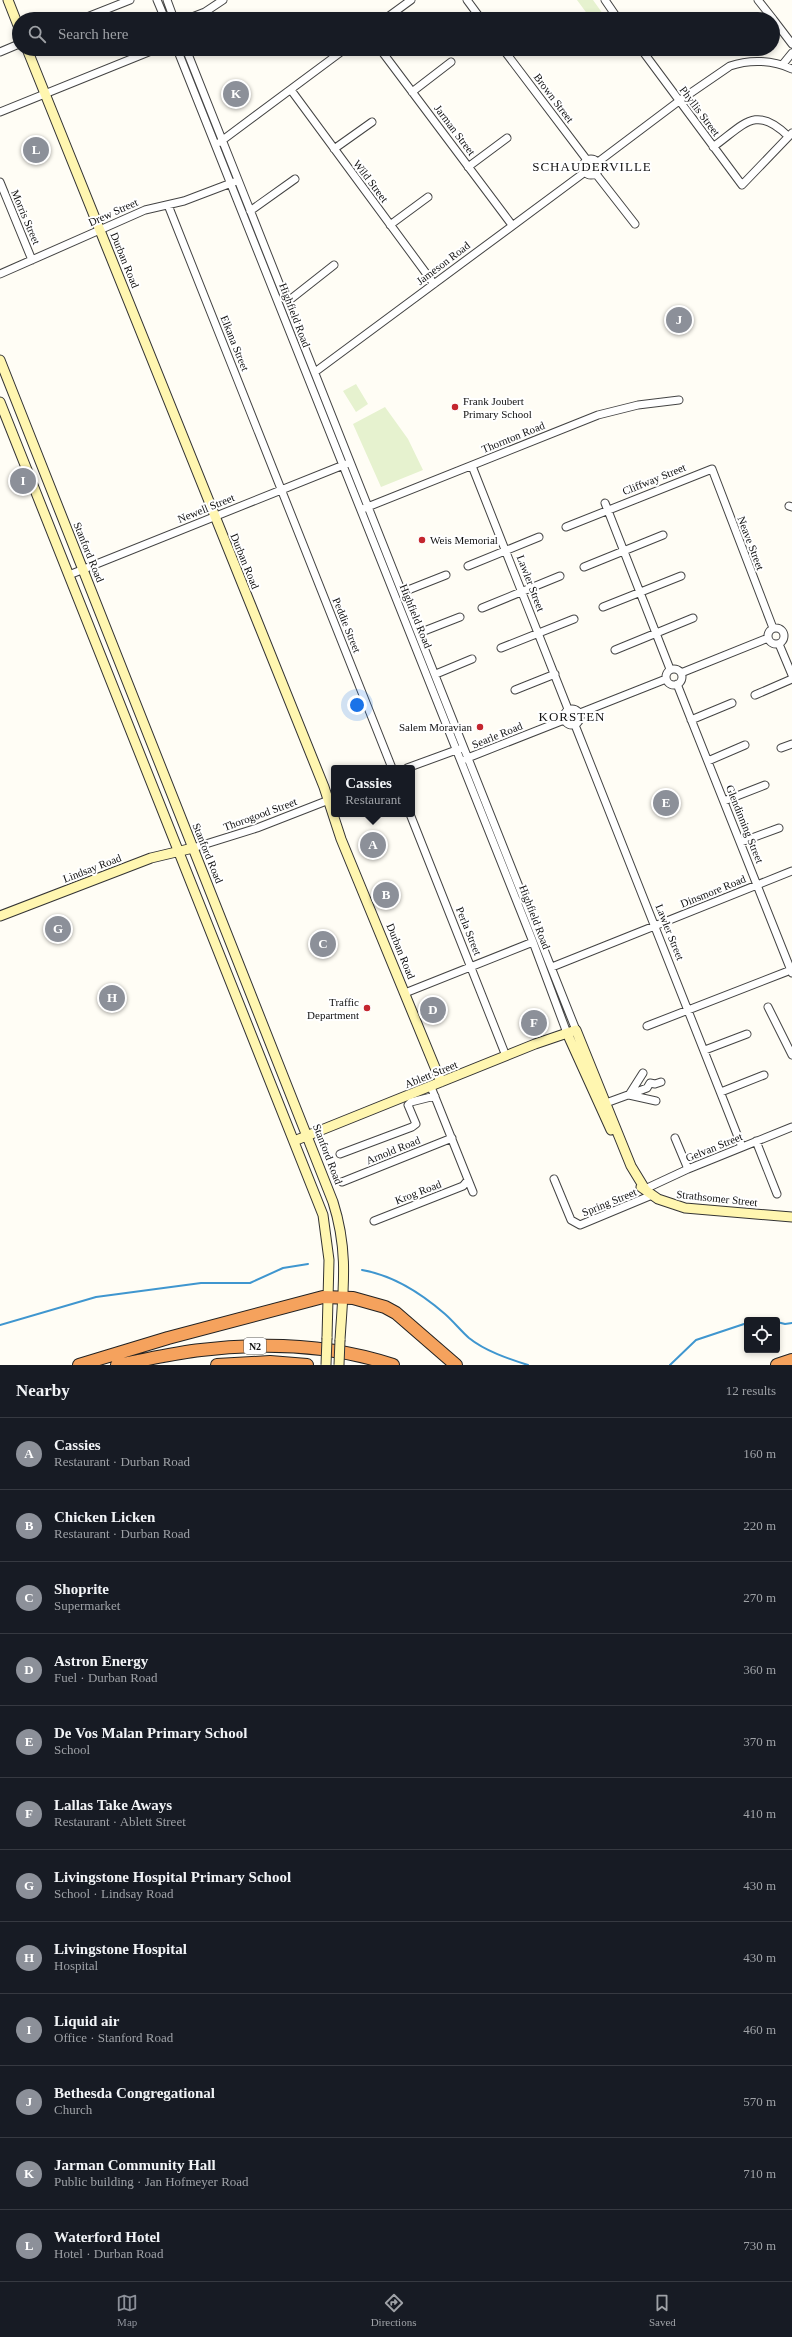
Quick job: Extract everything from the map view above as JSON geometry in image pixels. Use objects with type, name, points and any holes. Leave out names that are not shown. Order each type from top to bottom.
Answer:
[{"type":"highway","points":[[79,1365],[219,1324],[329,1297],[369,1302],[396,1313],[456,1365]]},
{"type":"highway","name":"N2","points":[[117,1365],[200,1350],[269,1345],[344,1352],[393,1365]]},
{"type":"highway","points":[[777,1365],[792,1360]]},
{"type":"highway","name":"N2","points":[[217,1365],[270,1362],[307,1365]]},
{"type":"street","points":[[8,0],[13,12]]},
{"type":"street","points":[[97,12],[118,2],[130,0]]},
{"type":"street","points":[[157,0],[162,12]]},
{"type":"street","points":[[166,0],[171,12]]},
{"type":"street","points":[[205,12],[223,0]]},
{"type":"street","points":[[395,12],[411,0]]},
{"type":"street","points":[[467,0],[476,12]]},
{"type":"street","points":[[605,0],[613,12]]},
{"type":"street","points":[[758,0],[767,12]]},
{"type":"street","points":[[780,28],[792,44]]},
{"type":"street","points":[[0,52],[12,47]]},
{"type":"street","points":[[783,64],[792,53]]},
{"type":"street","name":"Durban Road","points":[[30,56],[214,516],[331,799]]},
{"type":"street","points":[[0,112],[138,56]]},
{"type":"street","name":"Highfield Road","points":[[180,56],[342,466],[474,793],[567,1033],[627,1168],[643,1187]]},
{"type":"street","name":"Highfield Road","points":[[189,56],[482,789],[576,1030],[631,1166],[643,1187]]},
{"type":"street","points":[[215,145],[336,56]]},
{"type":"street","name":"Jarman Street","points":[[385,56],[512,225]]},
{"type":"street","name":"Brown Street","points":[[508,56],[587,160]]},
{"type":"street","name":"Phyllis Street","points":[[646,56],[742,185],[790,134]]},
{"type":"street","points":[[598,162],[723,70],[740,63],[760,61],[783,64],[792,68]]},
{"type":"street","points":[[412,92],[451,62]]},
{"type":"street","name":"Wild Street","points":[[290,90],[434,284]]},
{"type":"street","points":[[714,147],[750,121],[760,118],[770,121],[790,134]]},
{"type":"street","points":[[334,149],[372,122]]},
{"type":"street","points":[[468,167],[507,138]]},
{"type":"street","points":[[596,174],[589,175],[585,172],[583,167],[587,160],[594,159],[598,162]]},
{"type":"street","points":[[596,174],[599,170],[598,162]]},
{"type":"street","name":"Jameson Road","points":[[315,372],[585,172]]},
{"type":"street","points":[[596,174],[635,224]]},
{"type":"street","points":[[250,211],[295,179]]},
{"type":"street","name":"Drew Street","points":[[0,274],[145,210],[168,205],[238,180]]},
{"type":"street","name":"Morris Street","points":[[0,182],[32,260]]},
{"type":"street","points":[[390,225],[428,196]]},
{"type":"street","name":"Elkana Street","points":[[168,205],[281,489]]},
{"type":"street","points":[[287,302],[334,265]]},
{"type":"street","name":"Stanford Road","points":[[0,360],[308,1135],[333,1202],[342,1234],[345,1266],[339,1365]]},
{"type":"street","name":"Thornton Road","points":[[360,510],[598,415],[638,405],[679,400]]},
{"type":"street","points":[[0,402],[323,1215],[328,1241],[329,1297],[326,1365]]},
{"type":"street","name":"Newell Street","points":[[69,575],[350,462]]},
{"type":"street","name":"Lawler Street","points":[[472,466],[568,709]]},
{"type":"street","name":"Cliffway Street","points":[[606,507],[709,468]]},
{"type":"street","name":"Neave Street","points":[[709,468],[714,471],[744,556],[773,628]]},
{"type":"street","name":"Peddie Street","points":[[281,489],[391,765]]},
{"type":"street","points":[[566,527],[606,507],[670,669]]},
{"type":"street","points":[[584,567],[663,535]]},
{"type":"street","points":[[468,566],[539,537]]},
{"type":"street","points":[[403,592],[446,575]]},
{"type":"street","points":[[482,608],[560,576]]},
{"type":"street","points":[[602,607],[681,576]]},
{"type":"street","points":[[419,633],[460,617]]},
{"type":"street","points":[[615,650],[693,618]]},
{"type":"street","points":[[501,648],[574,619]]},
{"type":"street","points":[[779,627],[784,633],[784,638],[779,644],[771,642],[768,638],[768,632],[773,628],[779,627]]},
{"type":"street","points":[[784,633],[792,630]]},
{"type":"street","points":[[681,673],[768,638]]},
{"type":"street","points":[[779,644],[792,675]]},
{"type":"street","points":[[436,674],[472,659]]},
{"type":"street","points":[[670,669],[677,669],[681,673],[681,679],[677,684],[670,684],[666,679],[666,673],[670,669]]},
{"type":"street","points":[[515,690],[554,674]]},
{"type":"street","points":[[580,713],[666,679]]},
{"type":"street","points":[[755,695],[792,679]]},
{"type":"street","name":"Glendinning Street","points":[[677,684],[791,971]]},
{"type":"street","points":[[691,720],[732,703]]},
{"type":"street","points":[[568,709],[574,709],[580,713],[580,720],[575,725],[568,725],[564,720],[564,714],[568,709]]},
{"type":"street","name":"Searle Road","points":[[460,760],[469,758],[564,720]]},
{"type":"street","name":"Lawler Street","points":[[575,725],[705,1050],[742,1147]]},
{"type":"street","points":[[781,748],[792,744]]},
{"type":"street","points":[[708,761],[745,745]]},
{"type":"street","points":[[415,765],[465,747]]},
{"type":"street","points":[[724,801],[765,785]]},
{"type":"street","points":[[474,793],[482,789]]},
{"type":"street","name":"Thorogood Street","points":[[194,848],[257,828],[331,799]]},
{"type":"street","name":"Durban Road","points":[[336,817],[341,839],[441,1082]]},
{"type":"street","name":"Perla Street","points":[[411,817],[506,1056]]},
{"type":"street","points":[[741,842],[779,828]]},
{"type":"street","name":"Lindsay Road","points":[[0,916],[151,858],[179,850],[194,848]]},
{"type":"street","name":"Dinsmore Road","points":[[552,966],[792,872]]},
{"type":"street","points":[[405,993],[533,942]]},
{"type":"street","points":[[647,1026],[791,971]]},
{"type":"street","points":[[768,1007],[792,1055]]},
{"type":"street","name":"Ablett Street","points":[[294,1141],[433,1091],[441,1082],[576,1030]]},
{"type":"street","points":[[705,1050],[747,1034]]},
{"type":"street","points":[[628,1095],[643,1072]]},
{"type":"street","points":[[721,1092],[764,1075]]},
{"type":"street","points":[[606,1103],[647,1088],[653,1089],[658,1083]]},
{"type":"street","points":[[340,1154],[412,1127],[416,1124],[416,1121],[408,1105],[433,1091],[473,1192]]},
{"type":"street","points":[[628,1095],[656,1101]]},
{"type":"street","name":"Gelvan Street","points":[[643,1187],[792,1127]]},
{"type":"street","name":"Arnold Road","points":[[342,1182],[452,1138]]},
{"type":"street","points":[[675,1138],[688,1169]]},
{"type":"street","points":[[756,1141],[777,1194]]},
{"type":"street","name":"Spring Street","points":[[554,1179],[572,1220],[580,1225],[652,1195]]},
{"type":"street","name":"Krog Road","points":[[374,1221],[463,1186],[468,1180]]},
{"type":"street","name":"Strathsomer Street","points":[[643,1187],[652,1195],[671,1204],[685,1208],[792,1217]]},
{"type":"green space","points":[[577,0],[593,0],[602,12],[586,12]]},
{"type":"green space","points":[[356,384],[368,404],[356,412],[343,391]]},
{"type":"green space","points":[[385,407],[408,439],[423,470],[381,487],[353,424]]},
{"type":"waterway","points":[[0,1325],[96,1297],[201,1283],[250,1283],[283,1268],[308,1264]]},
{"type":"waterway","points":[[362,1270],[384,1276],[406,1286],[427,1299],[475,1343],[497,1354],[528,1365]]},
{"type":"waterway","points":[[780,1323],[792,1323]]},
{"type":"waterway","points":[[670,1365],[696,1340],[744,1324]]},
{"type":"place","name":"Jarman Community Hall","points":[[236,94]]},
{"type":"place","name":"Waterford Hotel","points":[[36,150]]},
{"type":"place","name":"Bethesda Congregational","points":[[679,320]]},
{"type":"place","name":"Frank Joubert Primary School","points":[[455,407]]},
{"type":"place","name":"Liquid air","points":[[23,481]]},
{"type":"place","name":"Weis Memorial","points":[[422,540]]},
{"type":"place","name":"Salem Moravian","points":[[480,727]]},
{"type":"place","name":"De Vos Malan Primary School","points":[[666,803]]},
{"type":"place","name":"Cassies","points":[[373,845]]},
{"type":"place","name":"Chicken Licken","points":[[386,895]]},
{"type":"place","name":"Livingstone Hospital Primary School","points":[[58,929]]},
{"type":"place","name":"Shoprite","points":[[323,944]]},
{"type":"place","name":"Livingstone Hospital","points":[[112,998]]},
{"type":"place","name":"Traffic Department","points":[[367,1008]]},
{"type":"place","name":"Astron Energy","points":[[433,1010]]},
{"type":"place","name":"Lallas Take Aways","points":[[534,1023]]},
{"type":"district","name":"SCHAUDERVILLE","points":[[592,166]]},
{"type":"district","name":"KORSTEN","points":[[572,716]]}]
